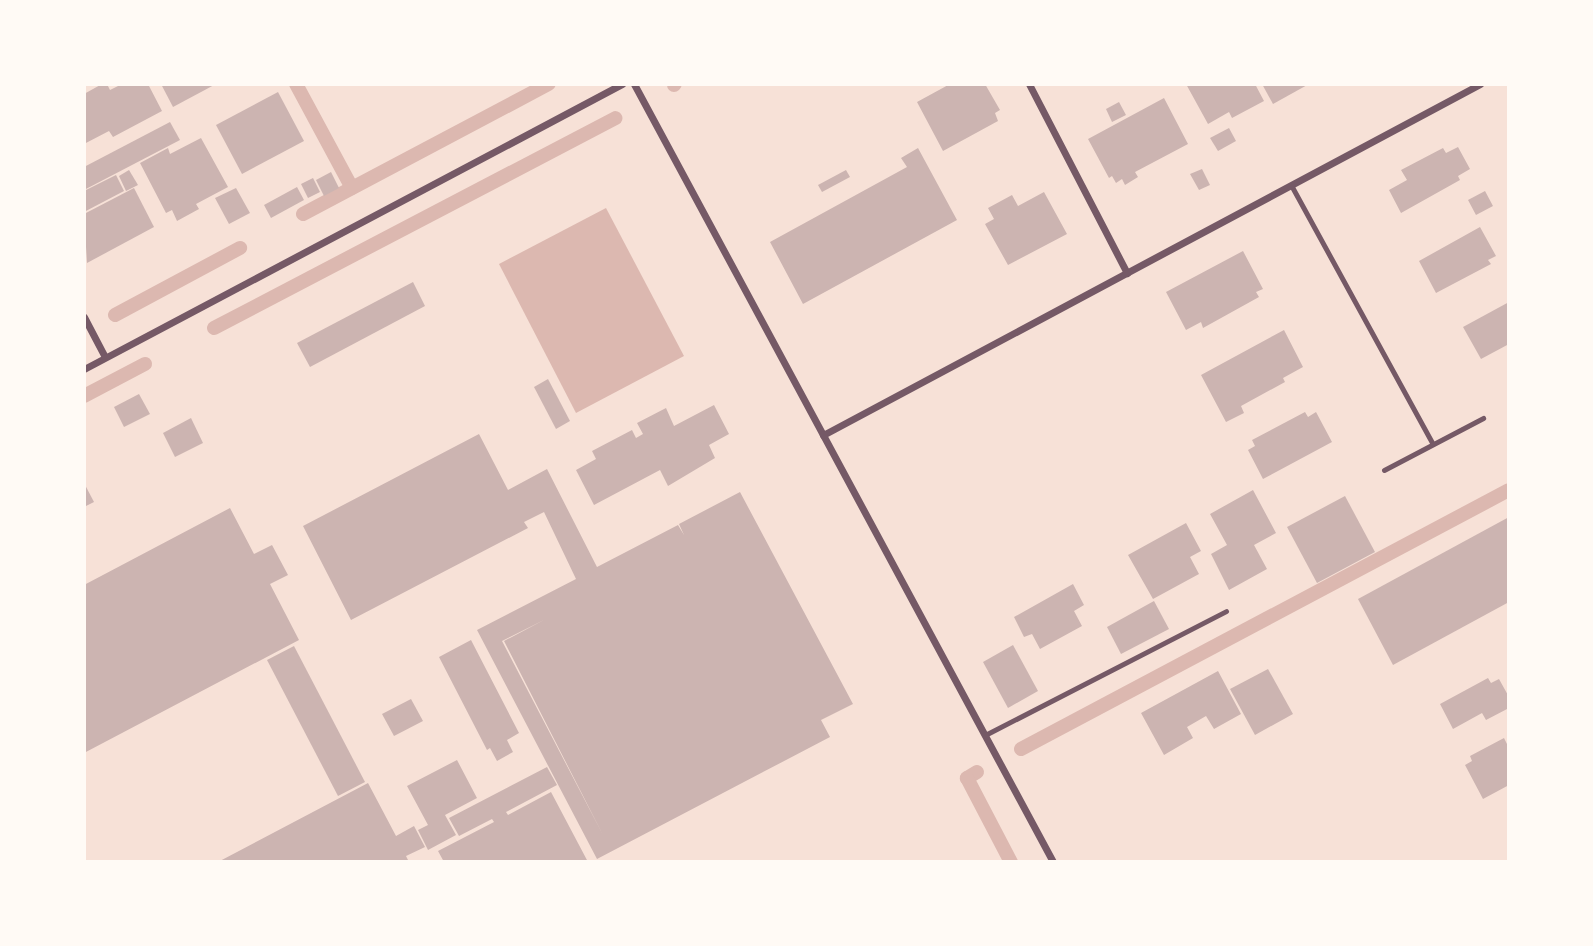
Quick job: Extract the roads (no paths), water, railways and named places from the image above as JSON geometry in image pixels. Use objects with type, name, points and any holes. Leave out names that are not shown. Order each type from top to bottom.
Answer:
[{"type":"street","points":[[84,369],[622,84]]},
{"type":"street","points":[[634,84],[1053,862]]},
{"type":"street","points":[[1029,84],[1127,273]]},
{"type":"street","points":[[823,435],[1480,84]]},
{"type":"street","points":[[84,317],[105,357]]},
{"type":"lane","points":[[1291,185],[1433,444]]},
{"type":"lane","points":[[1384,470],[1483,418]]},
{"type":"lane","points":[[985,735],[1226,611]]},
{"type":"waterway","points":[[296,84],[352,188]]},
{"type":"waterway","points":[[303,214],[549,84]]},
{"type":"waterway","points":[[214,328],[615,118]]},
{"type":"waterway","points":[[115,315],[240,248]]},
{"type":"waterway","points":[[84,396],[145,364]]},
{"type":"waterway","points":[[1021,749],[1509,490]]},
{"type":"waterway","points":[[977,772],[967,778],[1011,862]]}]
